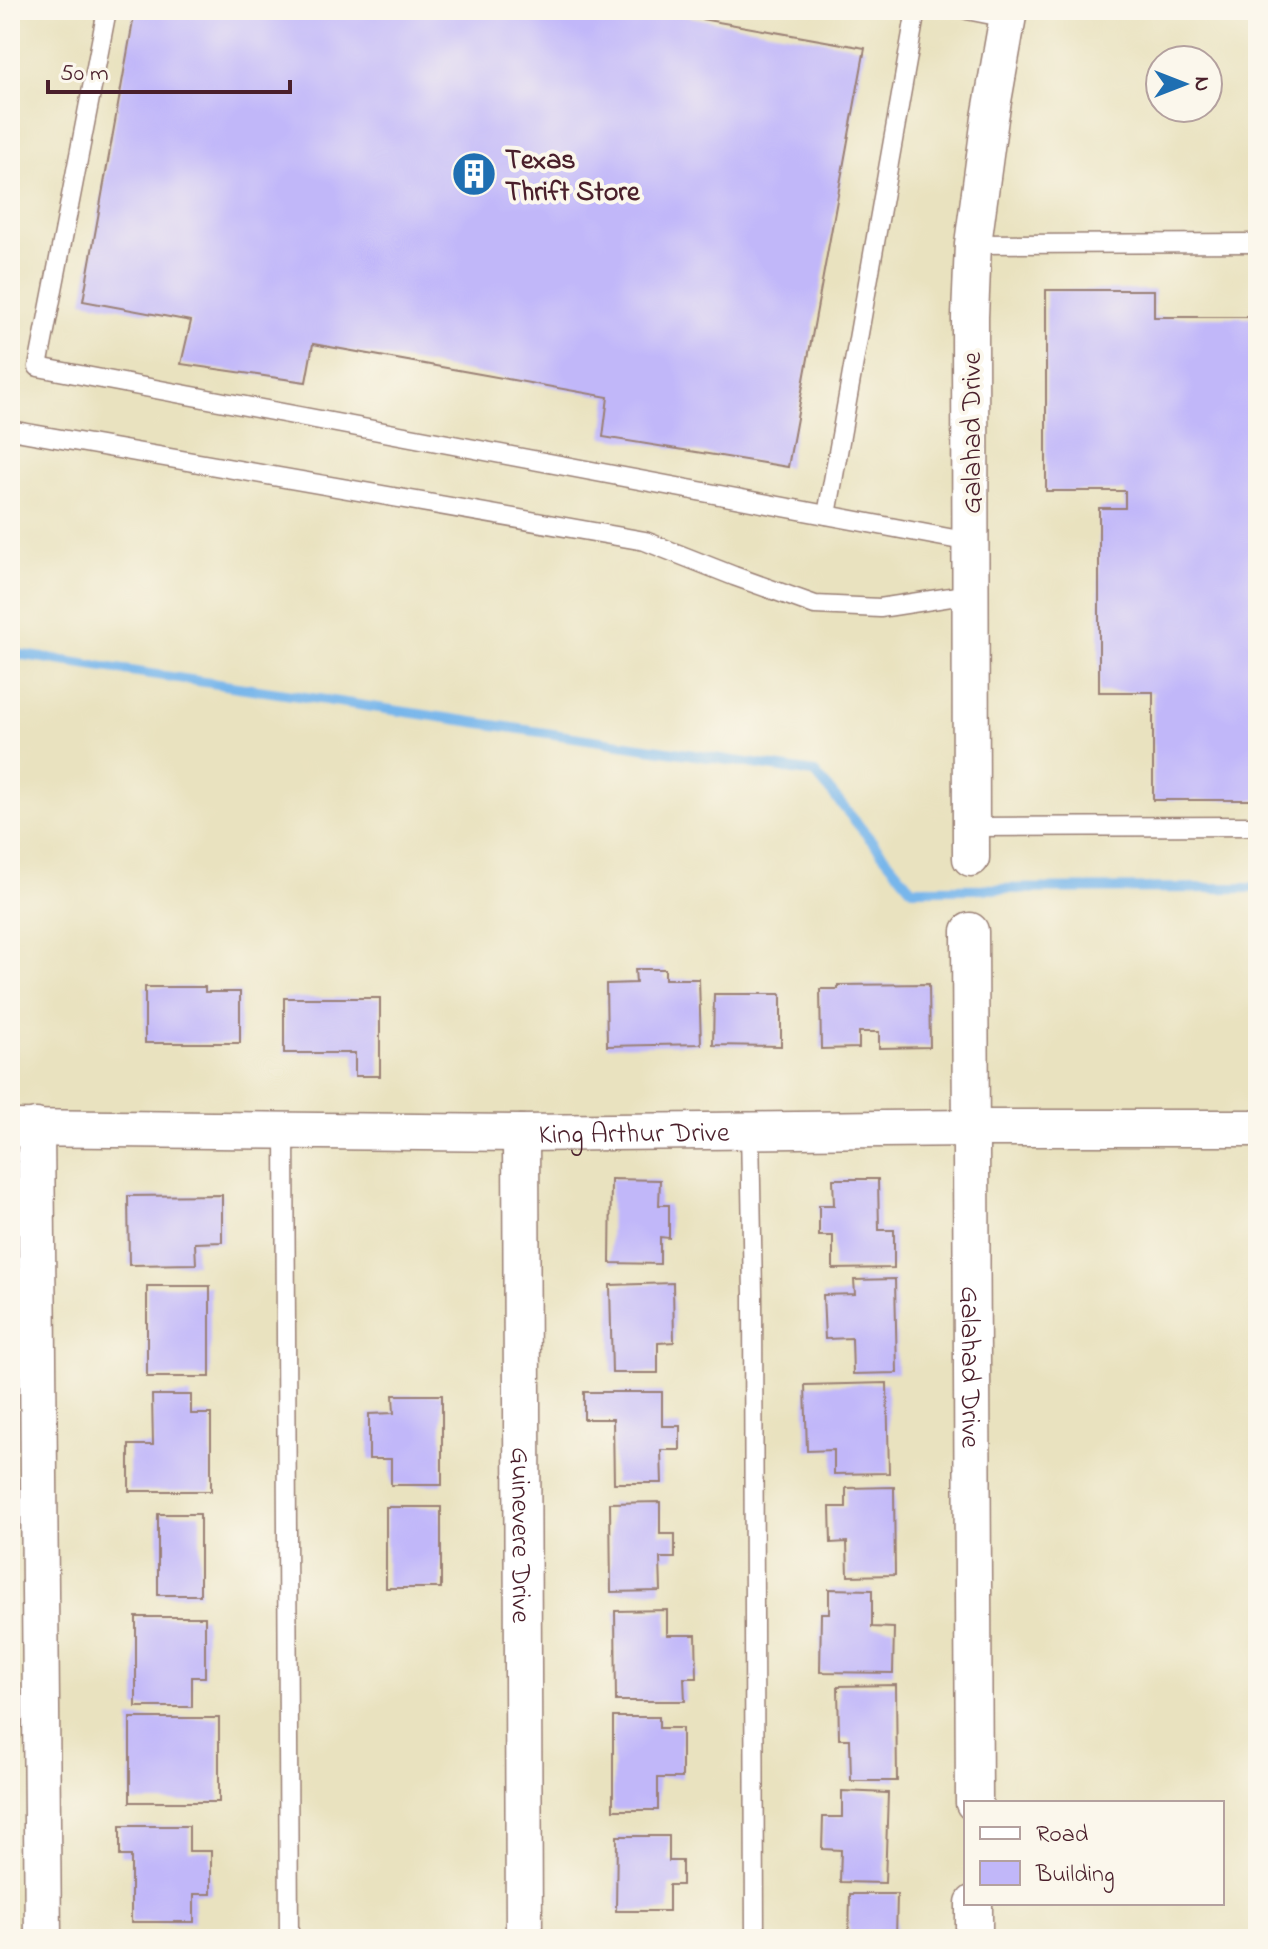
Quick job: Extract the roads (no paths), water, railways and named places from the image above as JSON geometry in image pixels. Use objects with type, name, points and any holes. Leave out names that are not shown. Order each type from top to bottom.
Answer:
[{"type":"street","name":"Galahad Drive","points":[[971,843],[970,317],[973,244],[1008,14]]},
{"type":"street","name":"Galahad Drive","points":[[970,931],[974,1801]]},
{"type":"street","name":"King Arthur Drive","points":[[23,1128],[521,1133],[1258,1128]]},
{"type":"street","points":[[23,1128],[43,1939]]},
{"type":"street","name":"Guinevere Drive","points":[[521,1133],[524,1939]]},
{"type":"street","points":[[974,1905],[974,1939]]},
{"type":"lane","points":[[107,10],[38,367],[970,542]]},
{"type":"lane","points":[[827,515],[916,10]]},
{"type":"lane","points":[[967,10],[1008,14]]},
{"type":"lane","points":[[973,244],[1258,243]]},
{"type":"lane","points":[[10,430],[645,541],[815,605],[880,608],[970,594]]},
{"type":"lane","points":[[971,843],[1258,826]]},
{"type":"lane","points":[[285,1130],[289,1939]]},
{"type":"lane","points":[[750,1130],[755,1939]]},
{"type":"waterway","points":[[10,653],[815,773],[912,889],[1258,888]]},
{"type":"place","name":"Texas Thrift Store","points":[[474,174]]}]
